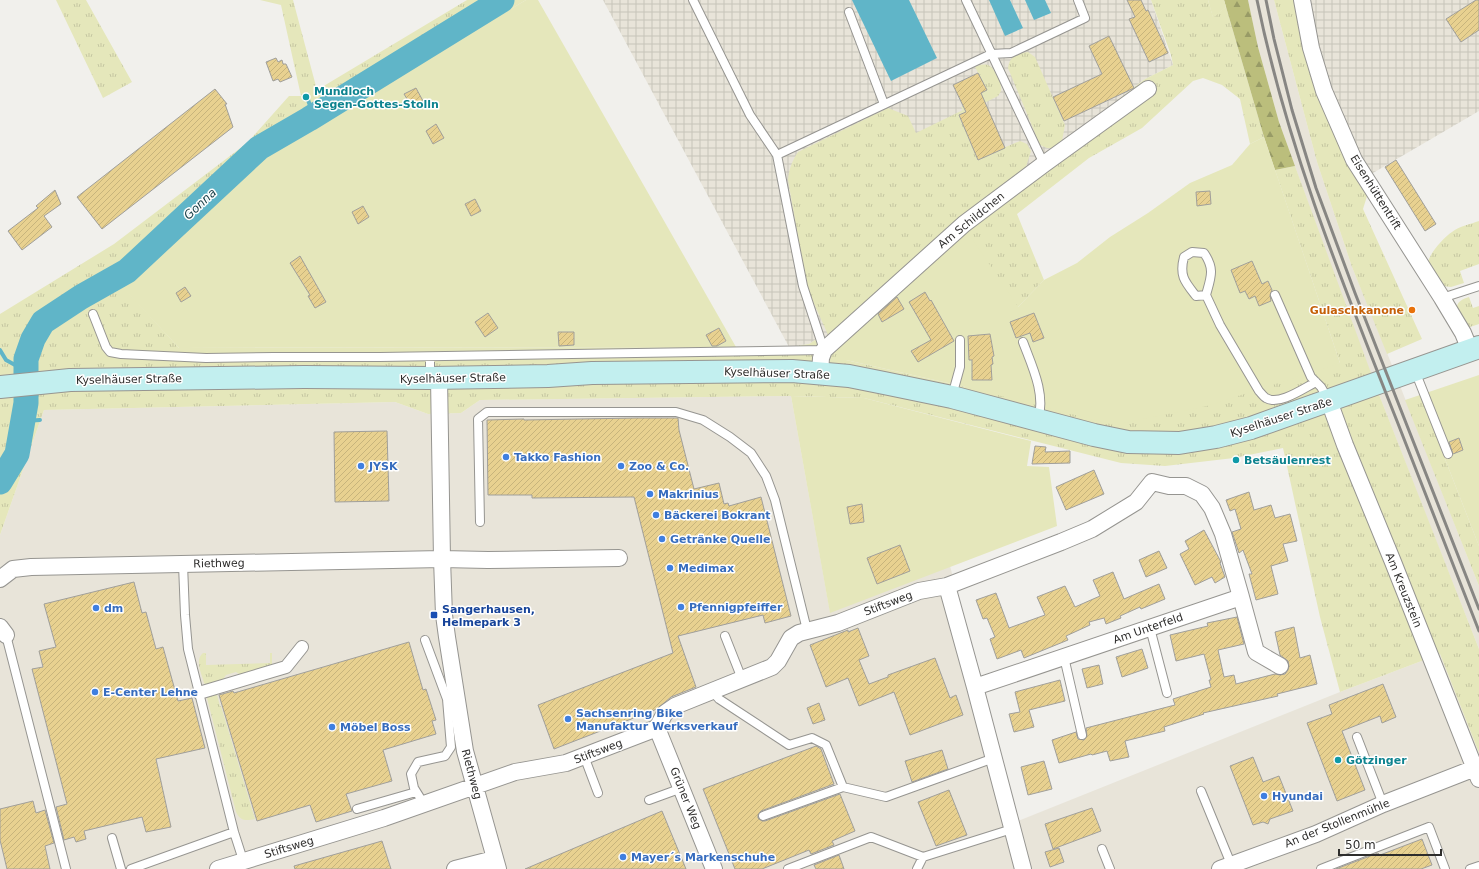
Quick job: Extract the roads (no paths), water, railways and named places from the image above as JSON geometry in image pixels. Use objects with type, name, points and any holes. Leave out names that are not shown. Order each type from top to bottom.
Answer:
[{"type":"main road","name":"Kyselhäuser Straße","points":[[0,387],[51,381],[103,379],[529,377],[609,363],[820,373],[863,379],[952,397],[1094,435],[1128,442],[1179,443],[1216,438],[1246,430],[1474,349]]},
{"type":"street","name":"Eisenhüttentrift","points":[[1302,0],[1311,48],[1324,91],[1354,160],[1474,349]]},
{"type":"street","name":"Am Schildchen","points":[[824,350],[964,224],[1148,89]]},
{"type":"street","points":[[820,373],[821,358],[824,350]]},
{"type":"street","name":"Riethweg","points":[[434,378],[444,615],[452,699],[496,864]]},
{"type":"street","name":"Am Kreuzstein","points":[[1329,401],[1345,445],[1477,773]]},
{"type":"street","points":[[1023,869],[947,586],[1092,529],[1136,502],[1152,482],[1169,486],[1186,486],[1202,494],[1212,508],[1223,534],[1256,652],[1280,666]]},
{"type":"street","name":"Riethweg","points":[[0,579],[13,569],[31,567],[442,559],[488,560],[619,558]]},
{"type":"street","name":"Stiftsweg","points":[[218,869],[243,860],[372,822],[420,798],[475,786],[515,772],[566,763],[657,728],[669,709],[772,667],[778,661],[791,638],[799,633],[838,623],[919,591],[947,586]]},
{"type":"street","name":"Am Unterfeld","points":[[975,687],[1241,597]]},
{"type":"street","points":[[199,693],[286,667],[302,647]]},
{"type":"street","name":"Grüner Weg","points":[[657,728],[714,869]]},
{"type":"street","name":"An der Stollenmühle","points":[[1226,867],[1316,834],[1383,804],[1477,773]]},
{"type":"street","points":[[455,869],[496,864]]},
{"type":"lane","points":[[93,314],[106,347],[110,352],[121,354],[206,358],[430,357],[609,363],[824,350],[803,286],[777,155],[750,115],[693,0]]},
{"type":"lane","points":[[966,0],[1044,164]]},
{"type":"lane","points":[[777,155],[991,54],[1011,53],[1085,18],[1078,0]]},
{"type":"lane","points":[[849,12],[884,104]]},
{"type":"lane","points":[[1206,295],[1196,296],[1183,279],[1182,266],[1184,257],[1192,252],[1204,253],[1211,264],[1211,278],[1206,295],[1224,332],[1260,391],[1267,398],[1276,400],[1287,397],[1316,382]]},
{"type":"lane","points":[[1442,298],[1479,286]]},
{"type":"lane","points":[[1275,295],[1312,377],[1329,401]]},
{"type":"lane","points":[[952,397],[960,367],[960,340]]},
{"type":"lane","points":[[1023,342],[1040,394],[1041,410],[1038,420]]},
{"type":"lane","points":[[430,357],[434,378]]},
{"type":"lane","points":[[1414,370],[1448,454]]},
{"type":"lane","points":[[480,522],[478,419],[487,412],[676,412],[703,420],[730,437],[751,453],[766,476],[775,500],[807,630]]},
{"type":"lane","points":[[183,564],[188,648],[234,832],[243,860]]},
{"type":"lane","points":[[1150,628],[1167,693]]},
{"type":"lane","points":[[3,631],[66,869]]},
{"type":"lane","points":[[725,636],[742,679]]},
{"type":"lane","points":[[357,809],[420,798],[411,774],[418,762],[445,756],[450,746],[452,699],[425,640]]},
{"type":"lane","points":[[1064,657],[1082,736]]},
{"type":"lane","points":[[712,691],[719,699],[789,745],[812,738],[826,745],[844,787]]},
{"type":"lane","points":[[1357,737],[1383,804]]},
{"type":"lane","points":[[584,756],[598,793]]},
{"type":"lane","points":[[763,816],[844,787],[886,797],[994,758]]},
{"type":"lane","points":[[649,800],[682,788]]},
{"type":"lane","points":[[1201,790],[1226,867]]},
{"type":"lane","points":[[1321,869],[1429,827],[1445,869]]},
{"type":"lane","points":[[788,869],[871,837],[923,857],[1012,829]]},
{"type":"lane","points":[[131,869],[234,832]]},
{"type":"lane","points":[[112,838],[121,869]]},
{"type":"lane","points":[[1102,849],[1110,869]]},
{"type":"lane","points":[[917,869],[923,857]]},
{"type":"lane","points":[[1470,869],[1479,866]]},
{"type":"water","points":[[852,0],[909,0],[937,58],[891,81]]},
{"type":"water","points":[[989,0],[1010,0],[1023,28],[1005,36]]},
{"type":"water","points":[[1025,0],[1045,0],[1051,13],[1034,20]]},
{"type":"waterway","name":"Gonna","points":[[0,482],[17,454],[26,403],[26,359],[33,339],[43,322],[81,297],[127,271],[259,148],[309,119],[502,0]]},
{"type":"waterway","points":[[307,97],[314,117]]},
{"type":"waterway","points":[[0,350],[6,360],[26,371]]},
{"type":"waterway","points":[[23,421],[40,420]]},
{"type":"railway","points":[[1257,0],[1269,55],[1284,108],[1318,214],[1356,317],[1479,631]]},
{"type":"railway","points":[[1266,0],[1292,110],[1316,188],[1355,293],[1479,609]]},
{"type":"place","name":"Mundloch Segen-Gottes-Stolln","points":[[306,97]]},
{"type":"place","name":"Gulaschkanone","points":[[1412,310]]},
{"type":"place","name":"Takko Fashion","points":[[506,457]]},
{"type":"place","name":"Betsäulenrest","points":[[1236,460]]},
{"type":"place","name":"JYSK","points":[[361,466]]},
{"type":"place","name":"Zoo & Co.","points":[[621,466]]},
{"type":"place","name":"Makrinius","points":[[650,494]]},
{"type":"place","name":"Bäckerei Bokrant","points":[[656,515]]},
{"type":"place","name":"Getränke Quelle","points":[[662,539]]},
{"type":"place","name":"Medimax","points":[[670,568]]},
{"type":"place","name":"Pfennigpfeiffer","points":[[681,607]]},
{"type":"place","name":"dm","points":[[96,608]]},
{"type":"place","name":"Sangerhausen, Helmepark 3","points":[[434,615]]},
{"type":"place","name":"E-Center Lehne","points":[[95,692]]},
{"type":"place","name":"Sachsenring Bike Manufaktur Werksverkauf","points":[[568,719]]},
{"type":"place","name":"Möbel Boss","points":[[332,727]]},
{"type":"place","name":"Götzinger","points":[[1338,760]]},
{"type":"place","name":"Hyundai","points":[[1264,796]]},
{"type":"place","name":"Mayer´s Markenschuhe","points":[[623,857]]}]
